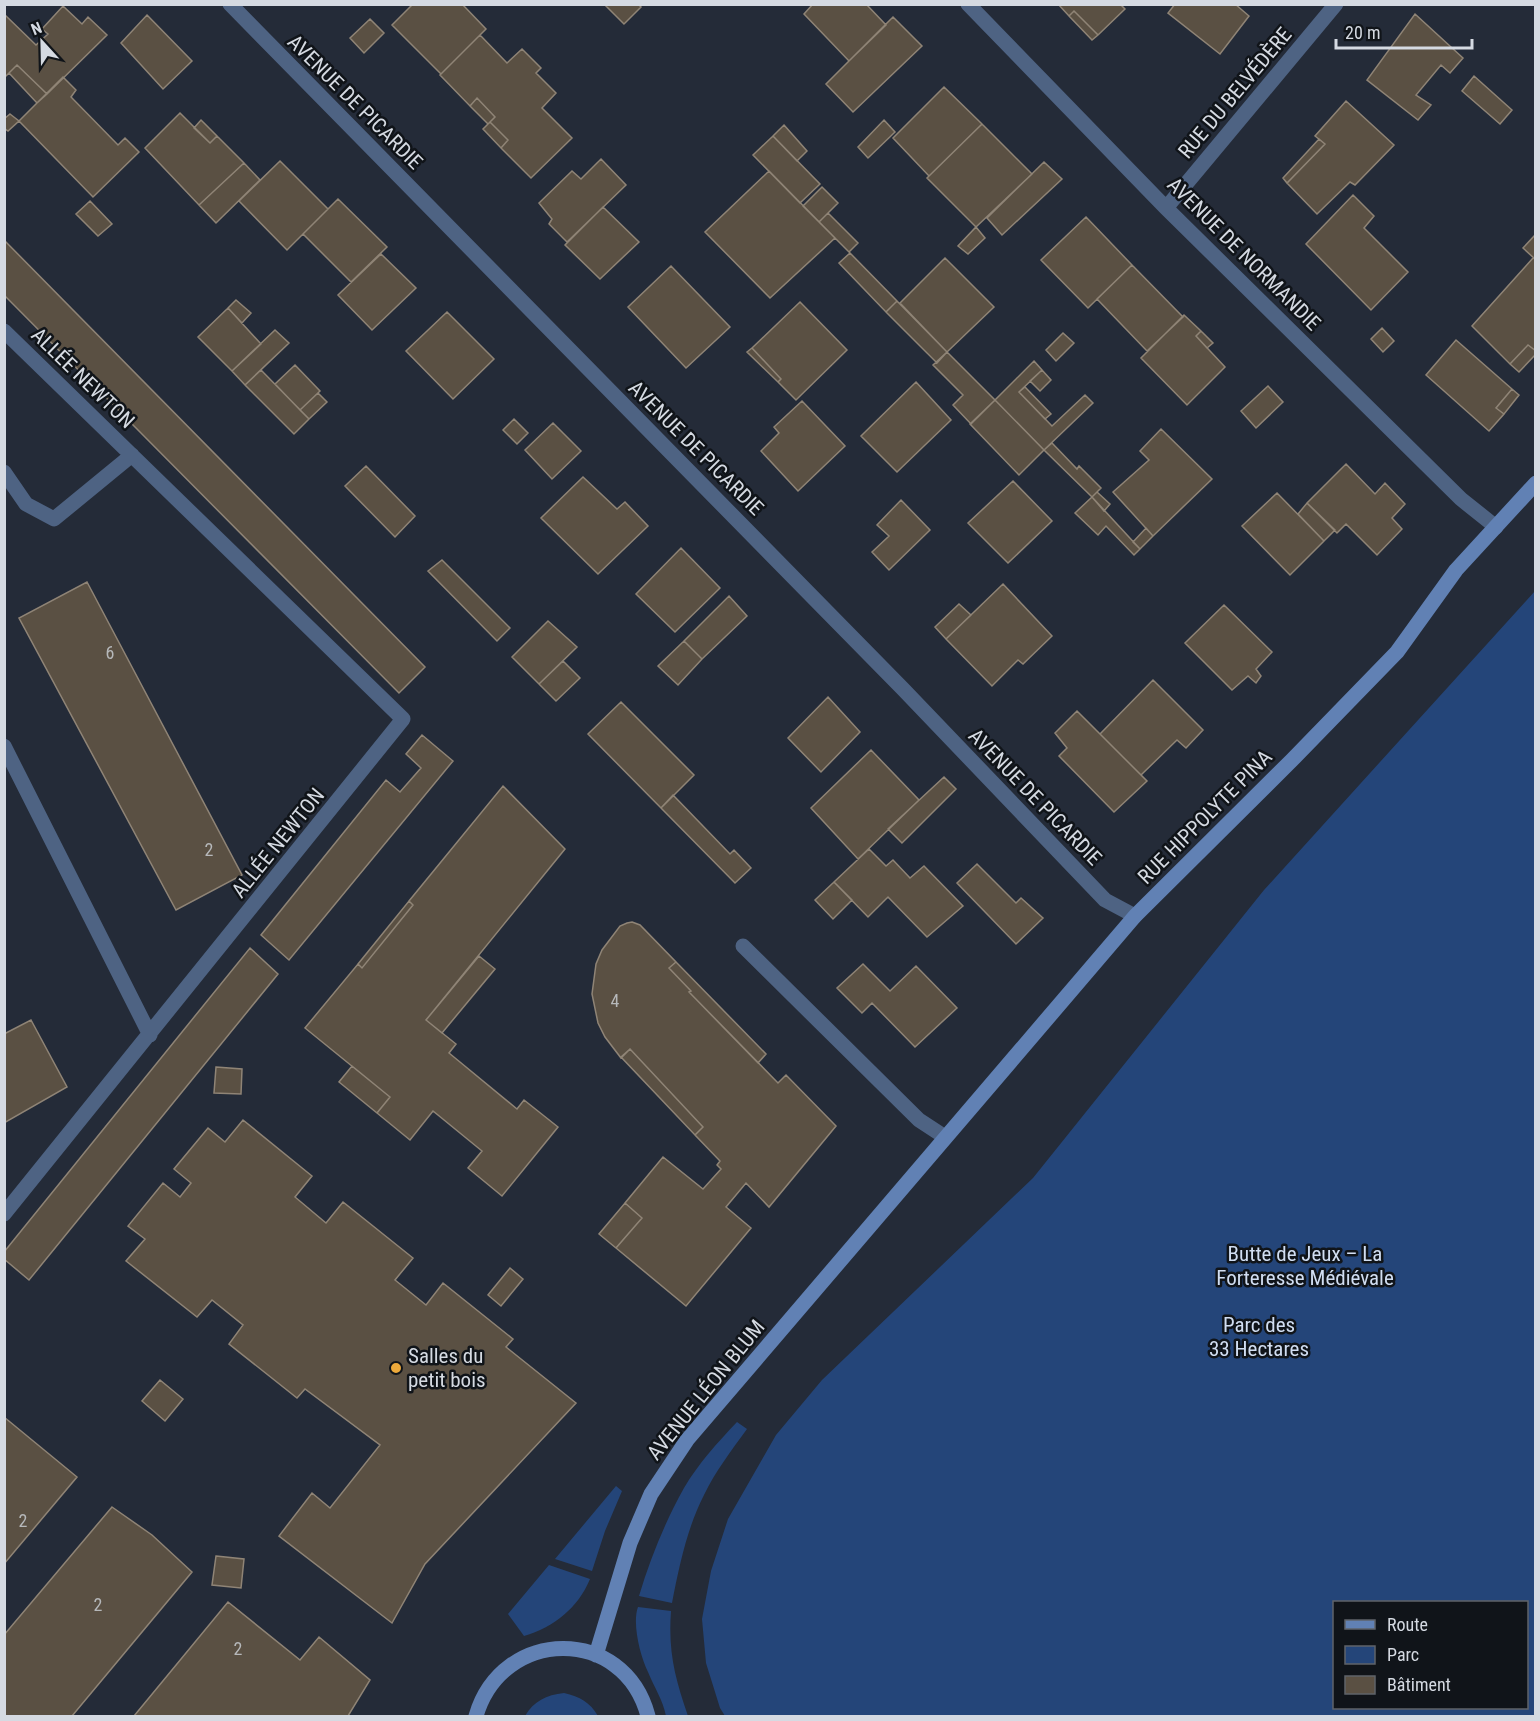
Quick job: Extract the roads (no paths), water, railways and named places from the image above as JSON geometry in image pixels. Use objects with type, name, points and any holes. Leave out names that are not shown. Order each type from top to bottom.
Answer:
[{"type":"main road","name":"RUE HIPPOLYTE PINA","points":[[906,1184],[1135,916],[1397,652],[1456,570],[1536,483]]},
{"type":"main road","name":"AVENUE LÉON BLUM","points":[[596,1655],[630,1543],[651,1494],[687,1440],[906,1184]]},
{"type":"main road","points":[[476,1716],[486,1691],[501,1672],[523,1657],[546,1649],[563,1648],[572,1648],[596,1655],[614,1665],[629,1678],[644,1702],[648,1716]]},
{"type":"street","name":"AVENUE DE PICARDIE","points":[[230,4],[903,689],[1105,900],[1135,916]]},
{"type":"street","name":"AVENUE DE NORMANDIE","points":[[968,4],[1166,208],[1461,499],[1496,527]]},
{"type":"street","name":"RUE DU BELVÉDÈRE","points":[[1166,208],[1336,4]]},
{"type":"street","name":"ALLÉE NEWTON","points":[[4,331],[403,720],[150,1035]]},
{"type":"street","name":"ALLÉE NEWTON","points":[[4,472],[26,504],[54,519],[132,455]]},
{"type":"street","points":[[4,746],[150,1035],[4,1214]]},
{"type":"street","points":[[743,946],[920,1120],[945,1137]]},
{"type":"place","name":"Salles du petit bois","points":[[396,1368]]},
{"type":"park label","name":"Butte de Jeux – La Forteresse Médiévale","points":[[1305,1266]]},
{"type":"park label","name":"Parc des 33 Hectares","points":[[1259,1337]]}]
